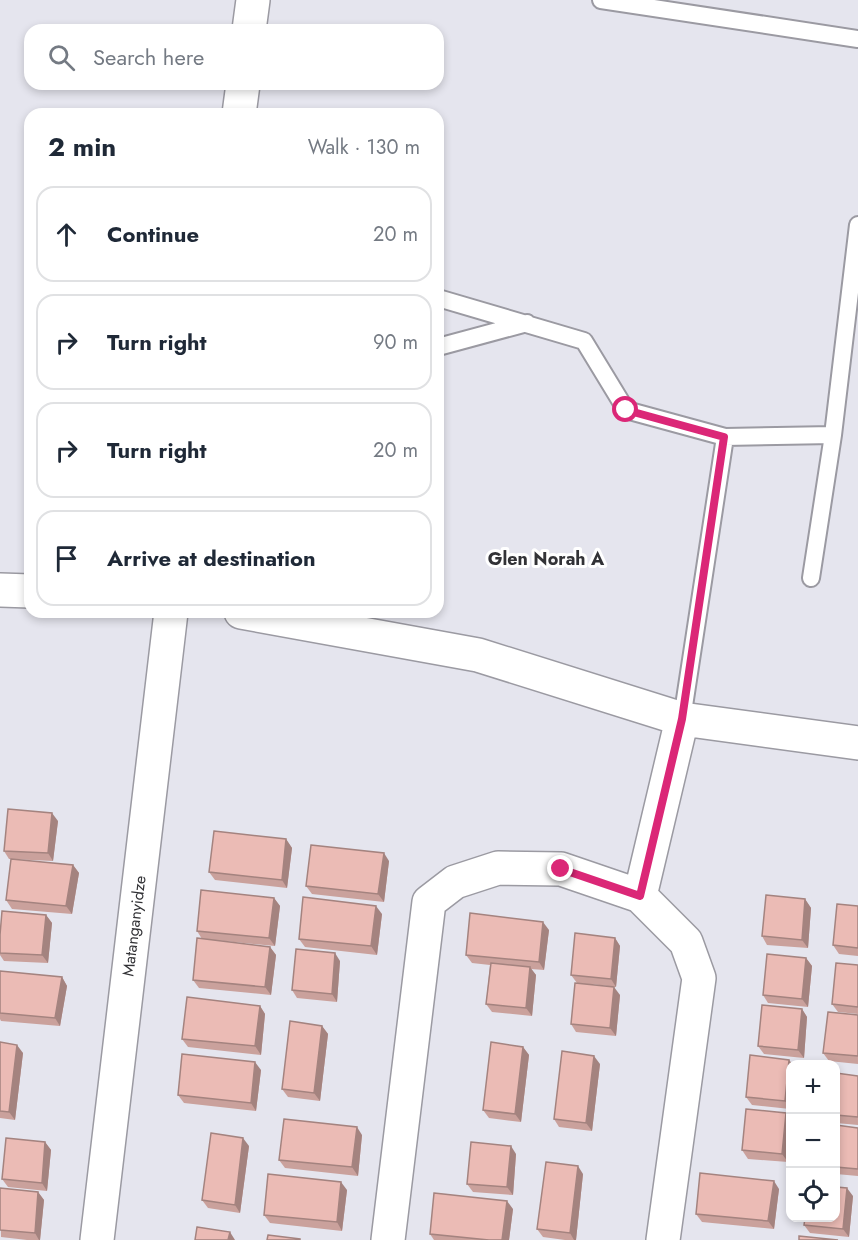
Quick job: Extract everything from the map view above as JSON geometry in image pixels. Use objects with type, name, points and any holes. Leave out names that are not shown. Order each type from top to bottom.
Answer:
[{"type":"street","points":[[250,24],[253,0]]},
{"type":"street","points":[[240,108],[242,90]]},
{"type":"street","points":[[0,590],[24,591]]},
{"type":"street","name":"Matanganyidze","points":[[97,1240],[170,618]]},
{"type":"street","points":[[274,618],[478,655],[682,719],[858,742]]},
{"type":"street","points":[[640,896],[682,719]]},
{"type":"street","points":[[388,1240],[429,902],[455,882],[498,868],[561,869],[640,896],[686,942],[699,978],[663,1240]]},
{"type":"lane","points":[[601,0],[858,39]]},
{"type":"lane","points":[[811,578],[833,435],[858,225]]},
{"type":"lane","points":[[444,300],[584,341],[626,410],[724,437],[833,435]]},
{"type":"lane","points":[[444,345],[527,323]]},
{"type":"lane","points":[[682,719],[724,437]]},
{"type":"building","points":[[8,809],[52,813],[48,853],[4,851]]},
{"type":"building","points":[[214,831],[286,839],[282,880],[209,872]]},
{"type":"building","points":[[311,845],[384,853],[378,894],[306,886]]},
{"type":"building","points":[[11,859],[73,865],[66,906],[6,900]]},
{"type":"building","points":[[201,890],[274,898],[269,938],[197,931]]},
{"type":"building","points":[[766,895],[805,899],[802,940],[762,936]]},
{"type":"building","points":[[303,897],[376,906],[371,946],[299,939]]},
{"type":"building","points":[[837,904],[858,906],[858,948],[833,945]]},
{"type":"building","points":[[2,911],[46,915],[42,955],[0,953]]},
{"type":"building","points":[[470,913],[543,922],[539,962],[466,955]]},
{"type":"building","points":[[575,933],[615,938],[611,979],[571,975]]},
{"type":"building","points":[[197,938],[270,947],[265,987],[193,980]]},
{"type":"building","points":[[296,949],[335,953],[332,994],[292,990]]},
{"type":"building","points":[[767,954],[806,958],[802,999],[763,995]]},
{"type":"building","points":[[491,963],[530,967],[526,1008],[486,1004]]},
{"type":"building","points":[[836,963],[858,965],[858,1007],[832,1004]]},
{"type":"building","points":[[0,971],[62,977],[55,1018],[0,1013]]},
{"type":"building","points":[[575,983],[614,987],[610,1028],[571,1024]]},
{"type":"building","points":[[187,997],[260,1006],[255,1046],[182,1039]]},
{"type":"building","points":[[762,1005],[802,1009],[798,1050],[758,1046]]},
{"type":"building","points":[[828,1012],[858,1015],[858,1056],[823,1053]]},
{"type":"building","points":[[290,1021],[322,1026],[314,1093],[282,1089]]},
{"type":"building","points":[[0,1042],[17,1045],[9,1112],[0,1111]]},
{"type":"building","points":[[491,1042],[523,1047],[515,1114],[483,1110]]},
{"type":"building","points":[[562,1051],[594,1056],[586,1123],[554,1119]]},
{"type":"building","points":[[182,1054],[255,1062],[251,1103],[178,1095]]},
{"type":"building","points":[[750,1055],[789,1060],[786,1060],[785,1101],[746,1097]]},
{"type":"building","points":[[840,1074],[858,1076],[858,1117],[840,1115]]},
{"type":"building","points":[[746,1109],[786,1113],[782,1154],[742,1150]]},
{"type":"building","points":[[284,1119],[357,1127],[352,1167],[279,1160]]},
{"type":"building","points":[[840,1126],[858,1128],[858,1169],[840,1167]]},
{"type":"building","points":[[211,1133],[243,1138],[235,1205],[202,1200]]},
{"type":"building","points":[[6,1138],[45,1142],[42,1183],[2,1179]]},
{"type":"building","points":[[471,1142],[511,1146],[507,1187],[467,1184]]},
{"type":"building","points":[[546,1162],[578,1166],[570,1233],[537,1229]]},
{"type":"building","points":[[700,1173],[774,1181],[768,1221],[696,1214]]},
{"type":"building","points":[[268,1174],[341,1182],[337,1222],[264,1215]]},
{"type":"building","points":[[840,1187],[847,1188],[843,1229],[804,1225],[804,1222],[840,1222]]},
{"type":"building","points":[[0,1188],[38,1192],[35,1233],[0,1230]]},
{"type":"building","points":[[434,1193],[507,1201],[502,1240],[430,1234]]},
{"type":"building","points":[[197,1227],[230,1232],[228,1240],[195,1240]]},
{"type":"building","points":[[268,1235],[300,1239],[300,1240],[267,1240]]},
{"type":"building","points":[[799,1236],[838,1240],[799,1240]]},
{"type":"district","name":"Glen Norah A","points":[[546,559]]},
{"type":"route","points":[[561,869],[640,896],[682,719],[724,437],[626,410]]}]
